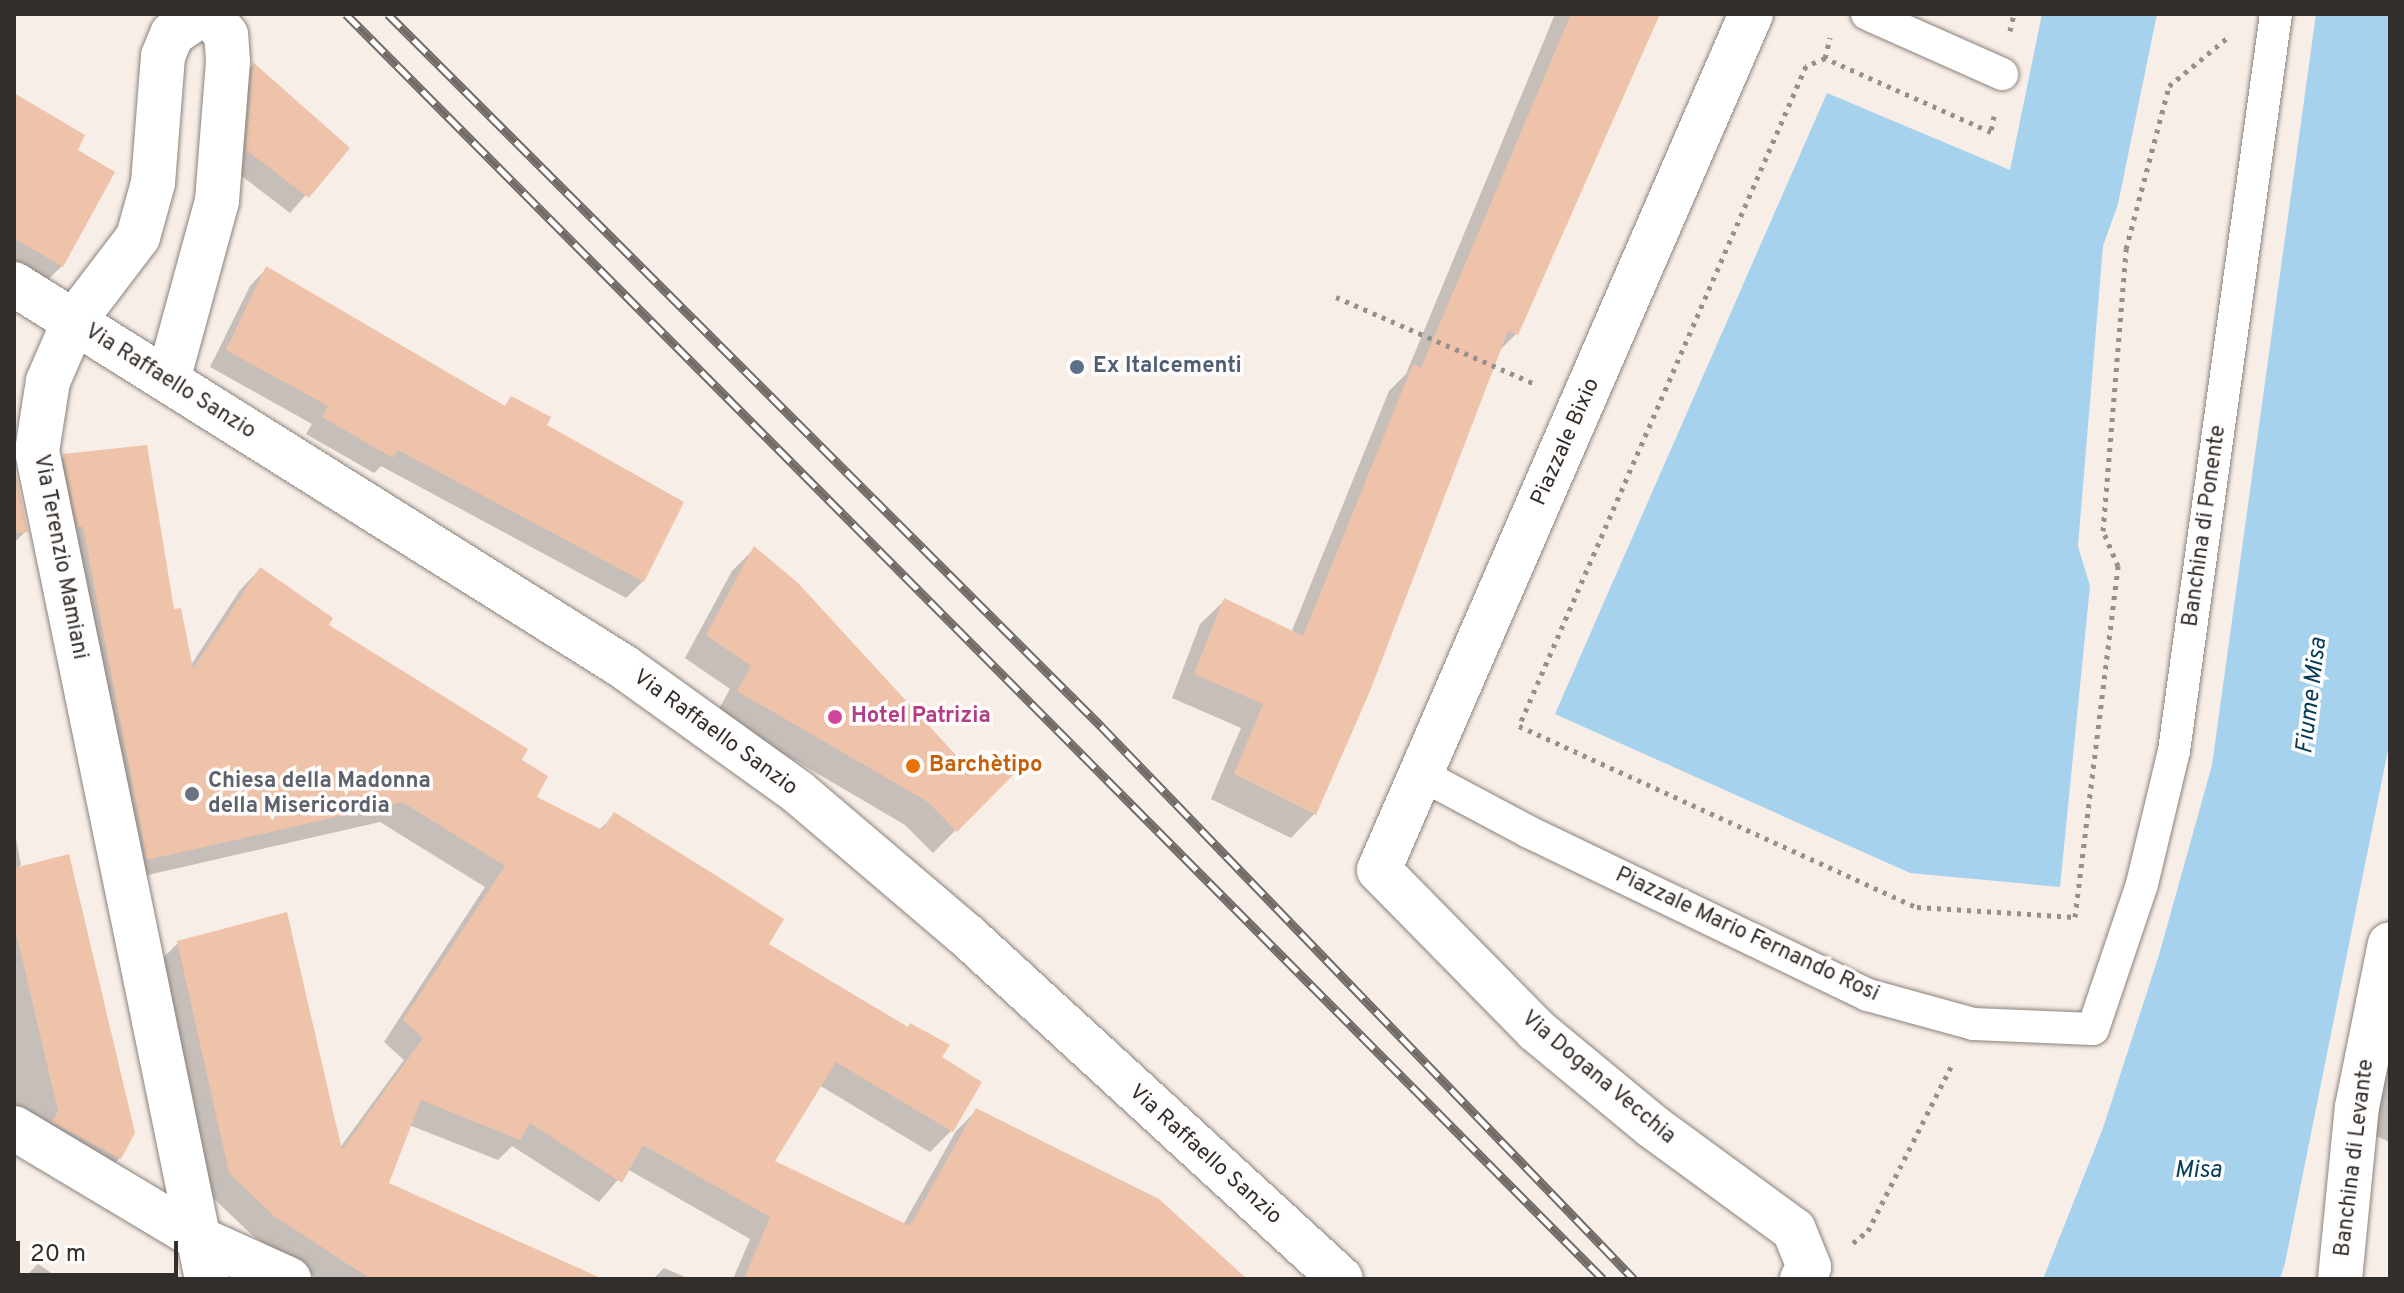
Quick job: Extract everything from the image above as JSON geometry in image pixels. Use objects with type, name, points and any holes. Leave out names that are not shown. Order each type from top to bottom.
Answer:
[{"type":"street","name":"Piazzale Bixio","points":[[1379,870],[1751,14]]},
{"type":"street","name":"Via Terenzio Mamiani","points":[[168,380],[217,201],[228,61],[226,35],[215,21],[199,16],[172,34],[163,56],[153,183],[138,237],[74,321],[48,381],[37,451],[202,1259]]},
{"type":"street","name":"Via Raffaello Sanzio","points":[[14,284],[624,667],[798,792],[965,934],[1341,1279]]},
{"type":"street","name":"Via Dogana Vecchia","points":[[1379,870],[1536,1030],[1652,1126],[1794,1230],[1805,1273]]},
{"type":"street","name":"Banchina di Levante","points":[[2340,1279],[2357,1107],[2390,944]]},
{"type":"street","points":[[14,1128],[202,1259],[289,1279]]},
{"type":"lane","points":[[1867,14],[2002,74]]},
{"type":"lane","name":"Banchina di Ponente","points":[[2093,1029],[2142,884],[2174,751],[2276,14]]},
{"type":"lane","name":"Piazzale Mario Fernando Rosi","points":[[1420,774],[1529,832],[1868,995],[1973,1024],[2093,1029]]},
{"type":"path","points":[[2014,14],[1991,132],[1825,58],[1806,66],[1519,726],[1917,907],[2075,917],[2118,566],[2103,531],[2126,249],[2169,86],[2234,32]]},
{"type":"path","points":[[1336,297],[1582,405]]},
{"type":"path","points":[[1805,1273],[1841,1254],[1868,1231],[1973,1024]]},
{"type":"water","points":[[2042,14],[2157,14],[2118,204],[2103,246],[2078,546],[2090,586],[2060,887],[1910,873],[1555,714],[1827,93],[2010,170]]},
{"type":"water","name":"Misa","points":[[2316,14],[2390,14],[2390,740],[2285,1263],[2280,1279],[2043,1279],[2103,1128],[2159,955],[2212,765]]},
{"type":"building","points":[[1571,14],[1660,14],[1518,335],[1508,331],[1370,691],[1316,815],[1234,774],[1263,704],[1194,674],[1224,598],[1303,636],[1413,364],[1421,368]]},
{"type":"building","points":[[253,62],[350,148],[309,198],[246,150]]},
{"type":"building","points":[[14,93],[85,135],[78,150],[115,172],[63,267],[14,238]]},
{"type":"building","points":[[266,266],[505,406],[511,396],[551,417],[547,425],[684,502],[644,582],[398,450],[393,458],[322,417],[328,406],[226,350]]},
{"type":"building","points":[[147,445],[174,609],[181,608],[193,669],[260,567],[333,618],[329,625],[528,749],[522,760],[548,776],[537,797],[602,830],[614,812],[720,878],[784,919],[769,944],[908,1027],[910,1023],[950,1045],[942,1057],[982,1082],[953,1132],[836,1062],[775,1161],[910,1226],[976,1108],[1159,1199],[1247,1279],[744,1279],[770,1217],[643,1145],[622,1183],[530,1123],[520,1140],[421,1100],[389,1183],[603,1279],[371,1279],[274,1216],[229,1173],[177,941],[287,912],[342,1150],[423,1038],[403,1020],[505,866],[402,802],[147,860],[83,527],[78,527],[63,454]]},
{"type":"building","points":[[14,463],[28,532],[14,533]]},
{"type":"building","points":[[754,546],[798,583],[965,765],[1019,769],[957,832],[928,802],[737,691],[751,666],[706,635]]},
{"type":"building","points":[[69,854],[135,1133],[121,1159],[52,1122],[58,1111],[14,924],[14,868]]},
{"type":"railway","points":[[346,14],[1603,1279]]},
{"type":"railway","points":[[388,14],[1101,726],[1634,1279]]},
{"type":"place","name":"Ex Italcementi","points":[[1077,367]]},
{"type":"place","name":"Hotel Patrizia","points":[[835,717]]},
{"type":"place","name":"Barchètipo","points":[[913,766]]},
{"type":"place","name":"Chiesa della Madonna della Misericordia","points":[[192,794]]},
{"type":"water label","name":"Fiume Misa","points":[[2313,696]]}]
